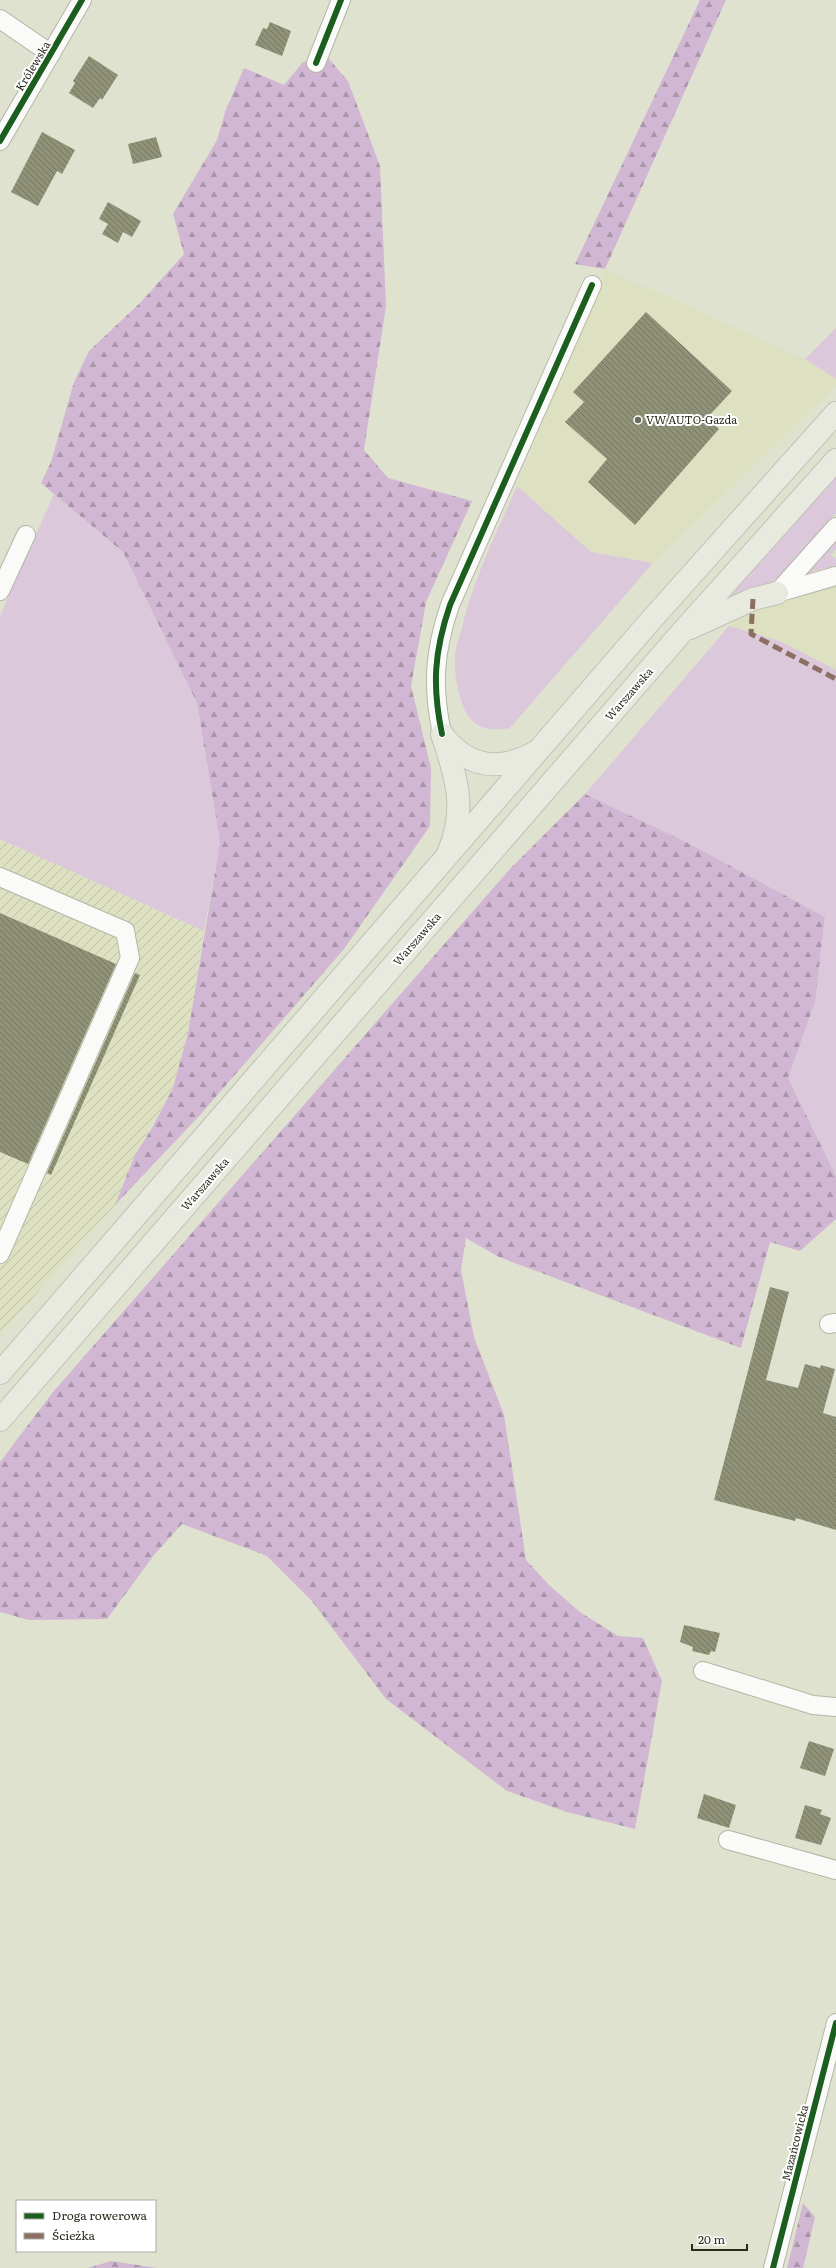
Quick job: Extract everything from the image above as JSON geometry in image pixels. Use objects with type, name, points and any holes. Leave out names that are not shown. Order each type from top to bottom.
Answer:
[{"type":"main road","points":[[0,1373],[694,571],[836,413]]},
{"type":"main road","name":"Warszawska","points":[[0,1420],[682,632],[836,460]]},
{"type":"main road","points":[[682,632],[753,599],[776,594]]},
{"type":"main road","points":[[442,734],[452,747],[465,757],[476,762],[492,765],[508,764],[523,759],[537,751],[548,740]]},
{"type":"main road","points":[[442,734],[455,772],[459,800],[456,830],[446,858]]},
{"type":"street","name":"Królewska","points":[[0,141],[52,54],[82,0]]},
{"type":"street","points":[[316,63],[342,0]]},
{"type":"street","points":[[0,19],[52,54]]},
{"type":"street","points":[[442,734],[436,700],[435,678],[437,650],[445,619],[592,285]]},
{"type":"street","points":[[776,594],[836,526]]},
{"type":"street","points":[[0,591],[26,535]]},
{"type":"street","points":[[776,594],[836,576]]},
{"type":"street","points":[[0,877],[125,932],[130,958],[0,1254]]},
{"type":"street","points":[[704,1671],[813,1705],[836,1707]]},
{"type":"street","points":[[728,1840],[836,1870]]},
{"type":"street","name":"Mazańcowicka","points":[[773,2268],[836,2023]]},
{"type":"shaded area","points":[[605,269],[805,359],[836,379],[836,386],[653,563],[591,552],[517,486]]},
{"type":"shaded area","points":[[836,328],[836,379],[805,359]]},
{"type":"shaded area","points":[[836,476],[836,513],[802,554],[783,573],[762,588],[727,600]]},
{"type":"shaded area","points":[[517,486],[591,552],[653,563],[510,728],[488,729],[476,724],[463,706],[459,694],[455,668],[455,655],[472,592]]},
{"type":"shaded area","points":[[54,494],[123,552],[197,703],[220,842],[204,931],[0,839],[0,616]]},
{"type":"shaded area","points":[[836,497],[836,670],[780,641],[729,626],[766,568]]},
{"type":"shaded area","points":[[836,533],[836,549],[831,555],[836,559],[836,566],[814,571],[808,575],[804,573]]},
{"type":"shaded area","points":[[729,626],[780,641],[836,670],[836,1176],[788,1078],[815,1002],[825,917],[686,842],[585,794]]},
{"type":"shaded area","points":[[0,839],[204,931],[188,1033],[173,1088],[135,1155],[115,1205],[0,1335]]},
{"type":"green space","points":[[700,0],[726,0],[605,269],[575,264]]},
{"type":"green space","points":[[328,58],[348,81],[380,166],[386,306],[364,450],[388,478],[472,501],[426,602],[411,686],[431,768],[430,826],[344,949],[200,1115],[115,1205],[135,1155],[152,1128],[173,1088],[188,1033],[220,842],[197,703],[123,552],[41,483],[51,462],[74,382],[89,351],[141,302],[184,254],[173,214],[217,140],[225,112],[244,68],[284,85],[303,62]]},
{"type":"green space","points":[[585,794],[686,842],[825,917],[815,1002],[788,1078],[836,1176],[836,1219],[800,1251],[770,1242],[741,1348],[499,1257],[466,1238],[461,1270],[474,1337],[504,1415],[526,1560],[549,1585],[580,1612],[618,1636],[643,1638],[662,1681],[635,1829],[567,1812],[507,1791],[386,1699],[311,1600],[267,1556],[182,1524],[154,1555],[107,1619],[29,1620],[0,1612],[0,1462],[53,1392],[509,870]]},
{"type":"green space","points":[[803,2203],[815,2217],[803,2268],[787,2268]]},
{"type":"green space","points":[[111,2261],[157,2268],[88,2268]]},
{"type":"building","points":[[270,22],[291,31],[282,56],[255,45],[263,28],[267,29]]},
{"type":"building","points":[[89,56],[118,75],[102,100],[100,98],[93,108],[69,93],[75,83],[73,81]]},
{"type":"building","points":[[42,132],[75,150],[62,174],[57,171],[38,206],[11,192]]},
{"type":"building","points":[[156,137],[162,157],[133,164],[128,144]]},
{"type":"building","points":[[108,202],[141,221],[132,237],[123,232],[118,243],[102,234],[108,224],[99,219]]},
{"type":"building","name":"VW AUTO-Gazda","points":[[646,312],[732,391],[707,418],[719,429],[635,525],[588,482],[607,459],[565,422],[584,402],[573,392]]},
{"type":"building","points":[[0,913],[116,964],[28,1164],[0,1152]]},
{"type":"building","points":[[135,973],[140,975],[51,1175],[47,1173]]},
{"type":"building","points":[[770,1287],[789,1292],[766,1380],[798,1388],[805,1364],[820,1368],[821,1365],[835,1369],[823,1413],[836,1417],[836,1530],[796,1518],[795,1521],[714,1500]]},
{"type":"building","points":[[684,1625],[720,1633],[715,1652],[711,1651],[709,1655],[692,1651],[693,1647],[680,1642]]},
{"type":"building","points":[[809,1741],[834,1749],[825,1776],[800,1768]]},
{"type":"building","points":[[704,1794],[736,1805],[729,1828],[697,1818]]},
{"type":"building","points":[[805,1805],[822,1810],[820,1814],[831,1818],[821,1845],[795,1838]]},
{"type":"marked path","points":[[753,599],[751,634],[836,679]]},
{"type":"cycle path","points":[[0,141],[82,0]]},
{"type":"cycle path","points":[[316,63],[341,0]]},
{"type":"cycle path","points":[[442,734],[437,700],[436,669],[441,638],[450,605],[592,285]]},
{"type":"cycle path","points":[[773,2268],[836,2023]]},
{"type":"place","name":"VW AUTO-Gazda","points":[[638,420]]}]
